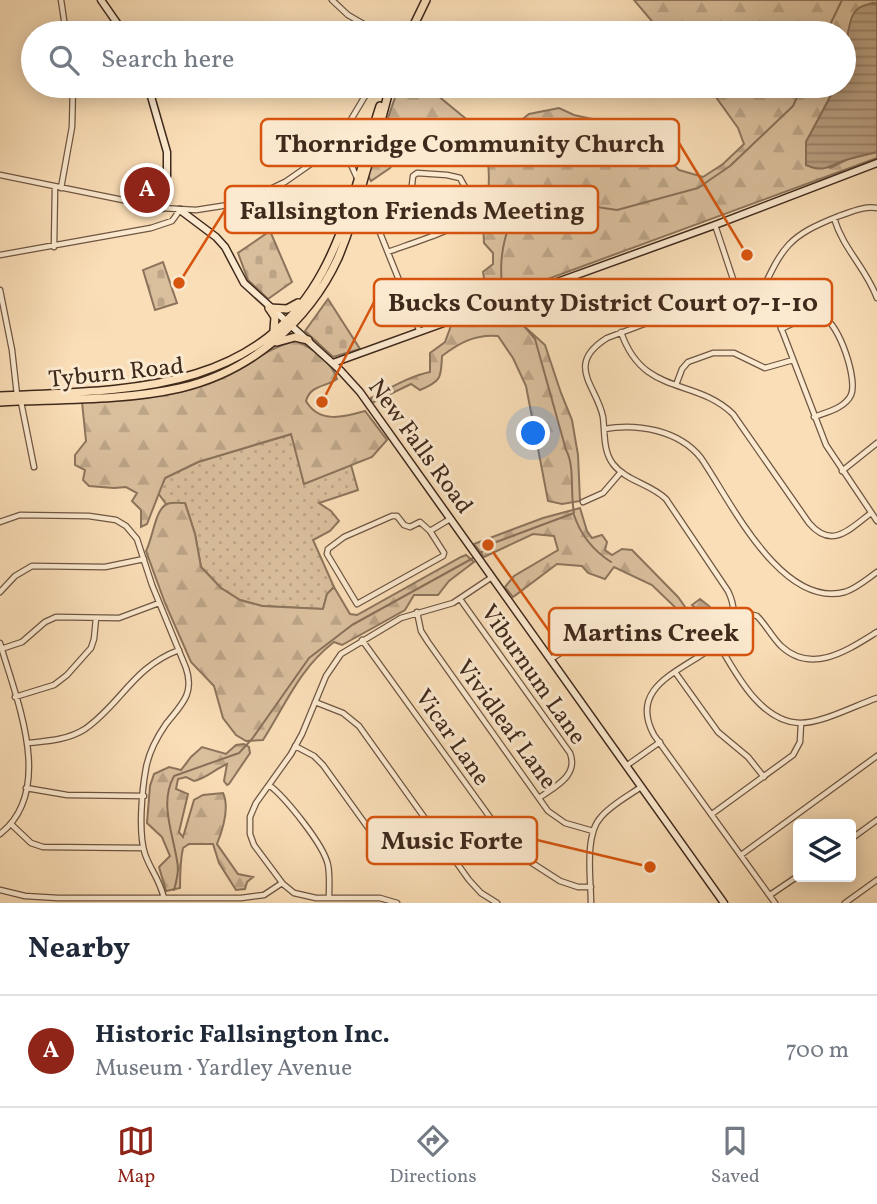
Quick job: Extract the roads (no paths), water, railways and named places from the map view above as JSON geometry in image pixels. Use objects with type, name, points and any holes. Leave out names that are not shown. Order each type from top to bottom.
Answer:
[{"type":"main road","points":[[416,21],[426,0]]},
{"type":"main road","name":"Tyburn Road","points":[[0,396],[19,398],[137,394],[181,387],[220,374],[270,345],[324,284],[338,258],[352,220],[385,98]]},
{"type":"main road","name":"Tyburn Road","points":[[0,402],[115,390],[184,379],[232,360],[289,322],[331,256],[360,184]]},
{"type":"main road","points":[[352,220],[362,211],[371,211]]},
{"type":"main road","points":[[269,308],[287,309],[307,296]]},
{"type":"main road","points":[[269,308],[275,317],[274,331]]},
{"type":"main road","points":[[270,345],[290,338],[308,340]]},
{"type":"street","points":[[61,0],[64,21]]},
{"type":"street","points":[[101,0],[116,21]]},
{"type":"street","points":[[332,0],[358,21]]},
{"type":"street","points":[[54,247],[58,188],[72,127],[73,98]]},
{"type":"street","points":[[151,98],[167,152],[162,208]]},
{"type":"street","points":[[0,175],[162,208],[214,209],[264,194],[313,163],[339,138],[364,98]]},
{"type":"street","points":[[339,138],[419,330]]},
{"type":"street","points":[[333,363],[715,225],[877,163]]},
{"type":"street","points":[[388,252],[433,235],[472,217],[472,204],[461,180],[456,176],[423,173],[413,176],[412,185],[433,235]]},
{"type":"street","points":[[760,296],[790,242],[807,229],[870,207],[877,208]]},
{"type":"street","points":[[0,256],[169,223],[180,210]]},
{"type":"street","name":"New Falls Road","points":[[180,210],[216,237],[225,247],[244,283],[333,363],[360,392],[724,903]]},
{"type":"street","points":[[834,218],[842,240],[866,272],[877,298]]},
{"type":"street","points":[[715,225],[737,291]]},
{"type":"street","points":[[0,290],[34,467]]},
{"type":"street","points":[[775,903],[660,743],[647,720],[646,704],[653,690],[718,643],[730,628],[734,614],[728,591],[671,506],[655,489],[621,472],[608,456],[601,408],[586,378],[586,365],[595,346],[621,332],[737,291],[760,296],[772,308],[826,445],[877,521]]},
{"type":"street","points":[[781,329],[804,319],[820,317],[830,322],[839,337],[853,376],[852,392],[845,403],[814,417]]},
{"type":"street","points":[[621,332],[629,353],[654,376],[716,402],[733,414],[817,532],[826,536],[842,534],[871,513]]},
{"type":"street","points":[[676,386],[685,365],[713,353],[734,353],[765,368],[793,360]]},
{"type":"street","points":[[604,429],[644,427],[674,438],[693,449],[764,552],[778,568],[802,586],[823,593],[845,592],[877,572]]},
{"type":"street","points":[[842,471],[877,443]]},
{"type":"street","points":[[583,502],[603,493],[621,472]]},
{"type":"street","points":[[0,522],[20,514],[109,518],[121,523],[135,536],[188,675],[189,692],[181,708],[154,744],[147,764],[143,848],[157,876],[163,898]]},
{"type":"street","points":[[392,516],[397,516],[404,525],[410,527],[420,522],[430,531],[444,550],[443,556],[359,603],[354,603],[327,554],[328,549],[344,537],[392,516]]},
{"type":"street","points":[[430,531],[451,519]]},
{"type":"street","points":[[0,592],[23,570],[35,565],[105,567],[144,559]]},
{"type":"street","points":[[397,903],[380,898],[299,895],[282,883],[254,845],[249,826],[253,808],[295,746],[336,659],[397,620],[444,606],[492,577]]},
{"type":"street","name":"Viburnum Lane","points":[[460,598],[573,759],[566,779],[539,798]]},
{"type":"street","points":[[0,834],[12,825],[19,814],[30,765],[27,743],[1,646],[22,642],[50,619],[126,617],[159,603]]},
{"type":"street","name":"Vividleaf Lane","points":[[417,612],[421,631],[428,642],[539,798],[558,820],[593,831]]},
{"type":"street","points":[[551,659],[606,623],[639,614]]},
{"type":"street","points":[[734,614],[757,616],[784,649],[808,659],[832,657],[877,632]]},
{"type":"street","points":[[15,697],[54,685],[67,675],[91,648],[96,618]]},
{"type":"street","name":"Vicar Lane","points":[[362,640],[515,852],[560,881],[578,887],[591,887]]},
{"type":"street","points":[[718,643],[746,686],[764,706],[780,717],[801,723],[877,698]]},
{"type":"street","points":[[27,743],[57,739],[84,729],[145,668],[159,657],[179,650]]},
{"type":"street","points":[[676,672],[718,732],[748,757],[764,777]]},
{"type":"street","points":[[315,702],[343,713],[359,726],[476,888],[497,903]]},
{"type":"street","points":[[712,814],[796,753],[800,742],[801,723]]},
{"type":"street","points":[[626,766],[660,743]]},
{"type":"street","points":[[295,746],[324,765],[383,845],[399,850],[412,849],[436,834]]},
{"type":"street","points":[[741,855],[877,756]]},
{"type":"street","points":[[270,785],[286,800],[323,853],[328,867],[328,898]]},
{"type":"street","points":[[591,903],[593,831],[601,816],[641,787]]},
{"type":"street","points":[[26,788],[67,795],[144,796]]},
{"type":"street","points":[[856,835],[877,820]]},
{"type":"street","points":[[12,825],[31,843],[43,847],[143,848]]},
{"type":"street","points":[[770,895],[793,879]]},
{"type":"street","points":[[845,903],[877,880]]},
{"type":"street","points":[[0,890],[36,898],[234,900],[259,896],[282,883]]},
{"type":"waterway","points":[[832,21],[842,0]]},
{"type":"waterway","points":[[505,297],[502,260],[504,241],[510,224],[530,217],[597,207],[617,210],[698,188],[730,166],[793,106],[797,98]]},
{"type":"waterway","points":[[480,554],[488,545],[574,513],[569,456],[535,339],[506,303]]},
{"type":"waterway","points":[[574,515],[589,542],[611,562]]},
{"type":"waterway","points":[[174,890],[178,868],[167,810],[169,787],[174,776],[239,753],[252,739],[309,658],[352,625],[475,557]]},
{"type":"place","name":"Historic Fallsington Inc.","points":[[147,190]]},
{"type":"place","name":"Thornridge Community Church","points":[[747,255]]},
{"type":"place","name":"Fallsington Friends Meeting","points":[[179,283]]},
{"type":"place","name":"Bucks County District Court 07-1-10","points":[[322,402]]},
{"type":"place","name":"Martins Creek","points":[[488,545]]},
{"type":"place","name":"Music Forte","points":[[650,867]]}]
